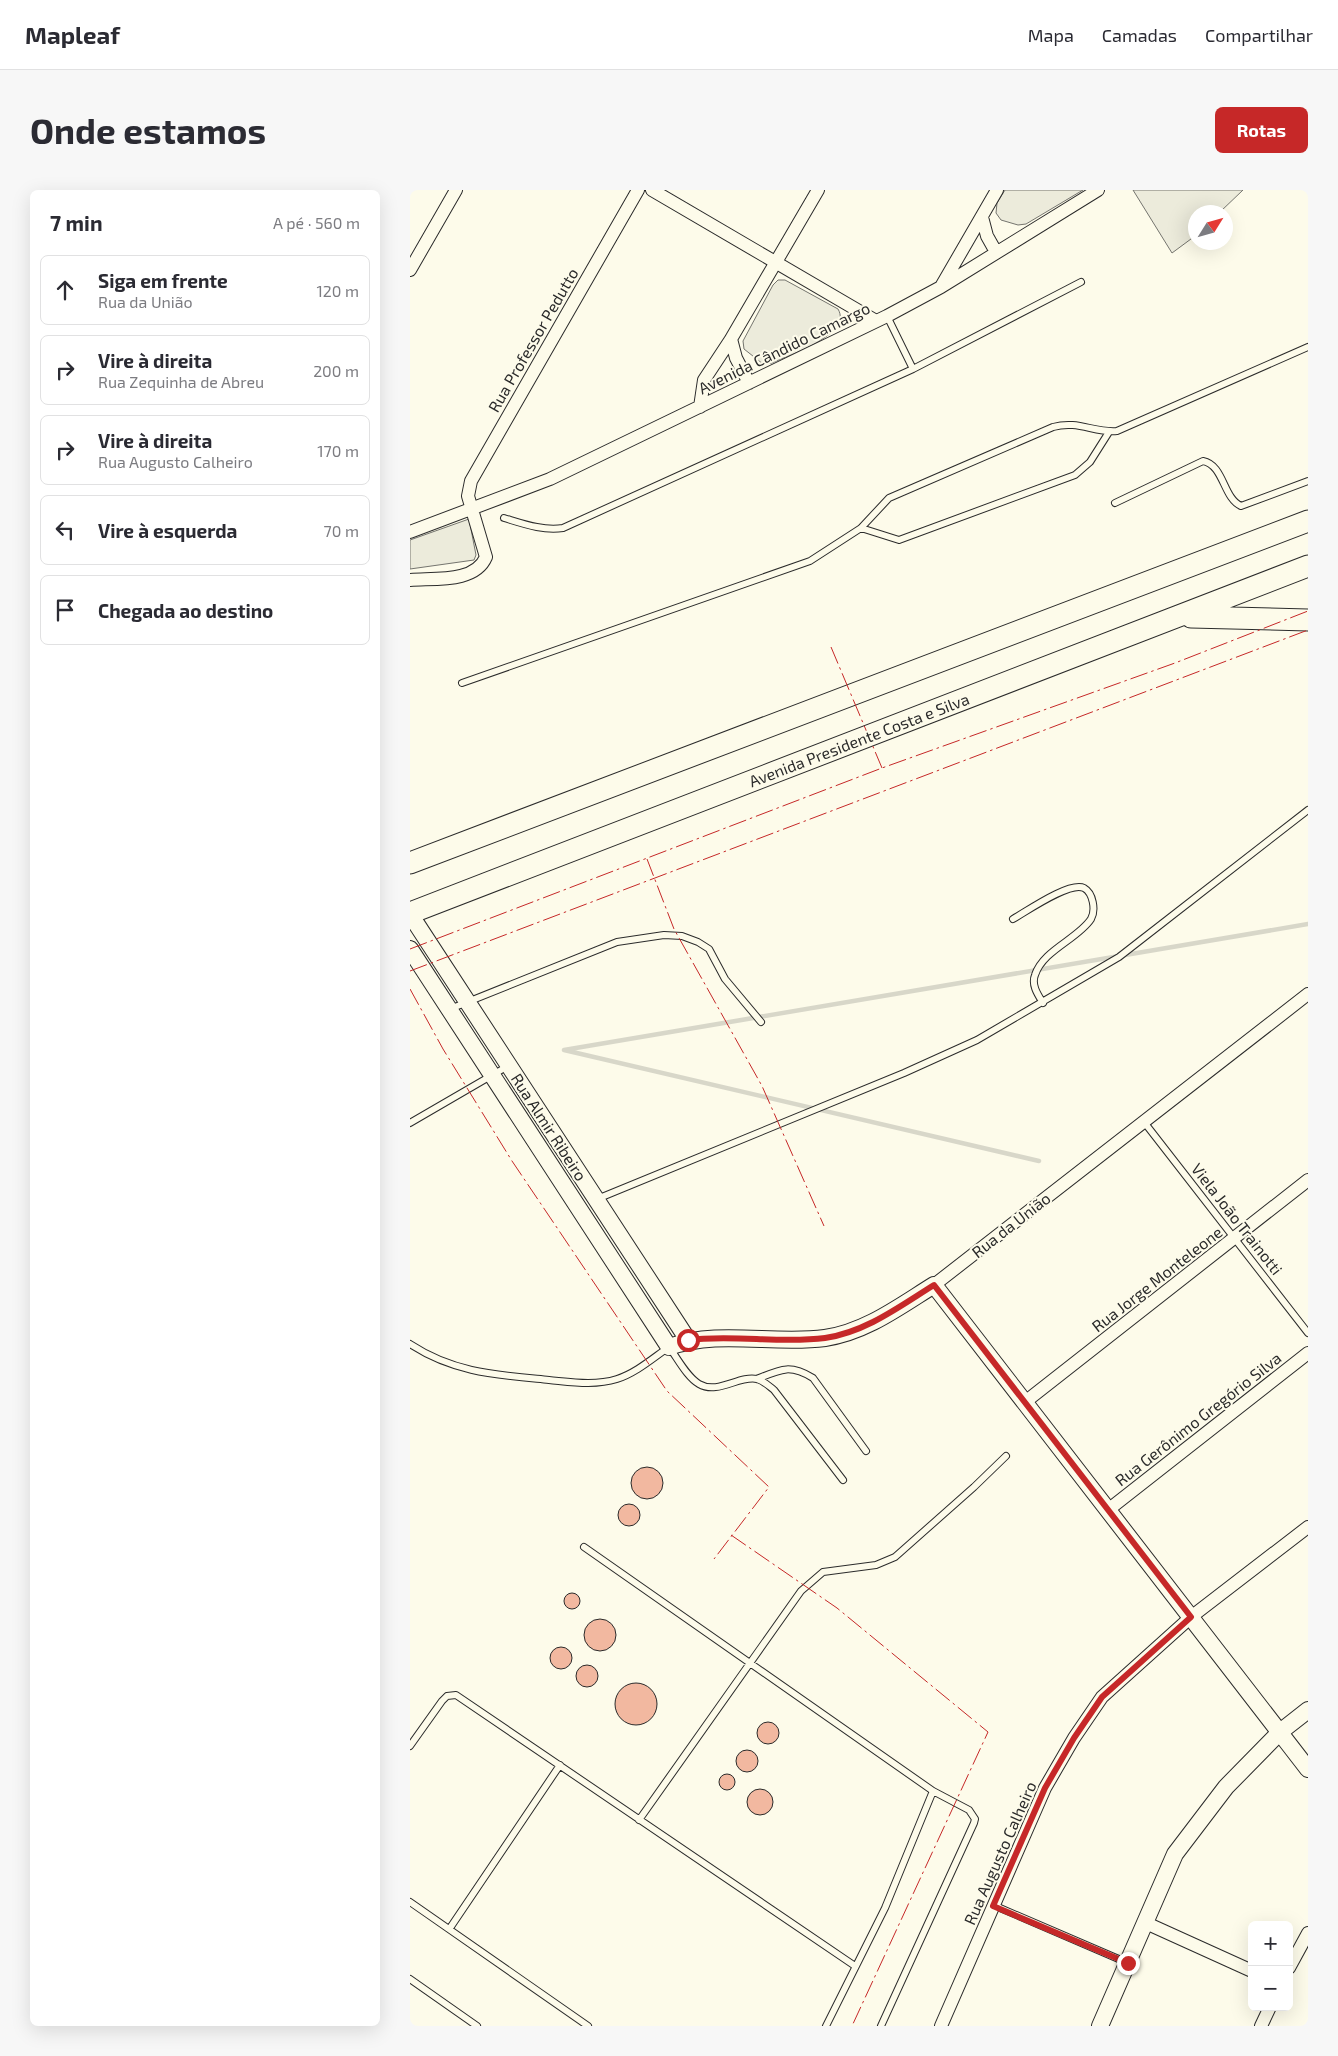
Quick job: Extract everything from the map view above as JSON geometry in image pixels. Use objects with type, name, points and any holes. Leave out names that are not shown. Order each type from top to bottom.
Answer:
[{"type":"highway","points":[[410,863],[1308,521]]},
{"type":"highway","name":"Avenida Presidente Costa e Silva","points":[[410,914],[1308,566]]},
{"type":"highway","points":[[1176,617],[1308,620]]},
{"type":"street","points":[[410,270],[456,190]]},
{"type":"street","name":"Rua Professor Pedutto","points":[[410,580],[468,575],[482,565],[486,557],[468,496],[471,481],[638,190]]},
{"type":"street","points":[[652,190],[775,262],[882,318]]},
{"type":"street","points":[[700,407],[704,380],[731,339],[818,190]]},
{"type":"street","points":[[941,287],[997,190]]},
{"type":"street","name":"Avenida Cândido Camargo","points":[[410,532],[542,482],[882,318],[941,287],[1098,190]]},
{"type":"street","points":[[982,217],[987,236],[996,252]]},
{"type":"street","points":[[731,339],[736,358],[749,383]]},
{"type":"street","name":"Rua Almir Ribeiro","points":[[410,914],[688,1340]]},
{"type":"street","name":"Rua Almir Ribeiro","points":[[410,949],[669,1347]]},
{"type":"street","name":"Rua da União","points":[[669,1347],[688,1340],[706,1338],[796,1340],[827,1338],[875,1322],[934,1285],[1308,994]]},
{"type":"street","name":"Rua Jorge Monteleone","points":[[1025,1402],[1308,1180]]},
{"type":"street","points":[[934,1285],[1308,1769]]},
{"type":"street","name":"Rua Gerônimo Gregório Silva","points":[[1108,1510],[1308,1353]]},
{"type":"street","name":"Rua Augusto Calheiro","points":[[941,2026],[1045,1788],[1074,1738],[1102,1697],[1191,1617],[1308,1527]]},
{"type":"street","points":[[1100,2026],[1175,1854],[1226,1787],[1280,1732],[1308,1710]]},
{"type":"street","points":[[1146,1923],[1248,1969]]},
{"type":"street","points":[[1290,1966],[1308,1933]]},
{"type":"street","points":[[1261,2026],[1268,2011]]},
{"type":"lane","points":[[504,518],[544,529],[563,528],[913,369],[1081,282]]},
{"type":"lane","points":[[882,318],[913,369]]},
{"type":"lane","points":[[462,683],[810,561],[861,528],[880,504],[889,498],[1053,427],[1077,424],[1109,432],[1117,432],[1308,348]]},
{"type":"lane","points":[[861,528],[899,540],[1075,475],[1090,462],[1109,432]]},
{"type":"lane","points":[[1115,503],[1203,461],[1213,466],[1234,502],[1241,506],[1308,481]]},
{"type":"lane","points":[[596,1200],[904,1073],[977,1040],[1119,957],[1308,810]]},
{"type":"lane","points":[[1013,919],[1068,888],[1079,886],[1087,890],[1093,901],[1094,910],[1091,919],[1052,952],[1035,974],[1033,981],[1043,1003]]},
{"type":"lane","points":[[449,1010],[618,942],[664,934],[682,936],[698,942],[709,949],[725,979],[760,1022]]},
{"type":"lane","points":[[410,1123],[509,1066]]},
{"type":"lane","name":"Viela João Trainotti","points":[[1144,1122],[1308,1333]]},
{"type":"lane","points":[[410,1344],[428,1356],[482,1374],[591,1384],[617,1379],[636,1370],[669,1347],[693,1379],[700,1385],[706,1387],[728,1385],[749,1379],[757,1380],[774,1390],[843,1480]]},
{"type":"lane","points":[[757,1380],[787,1368],[800,1370],[813,1378],[866,1450]]},
{"type":"lane","points":[[639,1820],[801,1591],[814,1578],[823,1572],[836,1569],[876,1565],[895,1556],[974,1487],[1006,1456]]},
{"type":"lane","points":[[584,1547],[933,1791],[969,1810],[975,1819],[881,2026]]},
{"type":"lane","points":[[410,1746],[442,1701],[447,1696],[456,1695],[856,1966]]},
{"type":"lane","points":[[450,1928],[560,1765]]},
{"type":"lane","points":[[826,2026],[885,1908],[933,1791]]},
{"type":"lane","points":[[410,1902],[450,1928],[588,2026]]},
{"type":"lane","points":[[993,1906],[1128,1963]]},
{"type":"lane","points":[[410,1979],[477,2026]]},
{"type":"shaded area","points":[[1005,190],[1083,190],[1026,224],[1018,225],[1001,220],[996,213],[997,203]]},
{"type":"shaded area","points":[[1133,190],[1243,190],[1227,205],[1188,205],[1188,241],[1172,253]]},
{"type":"shaded area","points":[[778,280],[785,280],[838,309],[840,318],[836,327],[817,342],[772,363],[763,364],[744,349],[743,341],[773,285]]},
{"type":"shaded area","points":[[469,519],[476,555],[474,560],[410,569],[410,540]]},
{"type":"building","points":[[647,1467],[659,1471],[663,1483],[659,1495],[647,1499],[635,1495],[631,1483],[635,1471]]},
{"type":"building","points":[[629,1504],[637,1507],[640,1515],[637,1523],[629,1526],[621,1523],[618,1515],[621,1507]]},
{"type":"building","points":[[569,1593],[575,1593],[580,1598],[578,1607],[569,1609],[564,1604],[564,1598]]},
{"type":"building","points":[[600,1619],[612,1623],[616,1635],[612,1647],[600,1651],[588,1647],[584,1635],[588,1623]]},
{"type":"building","points":[[561,1647],[569,1650],[572,1658],[569,1666],[561,1669],[553,1666],[550,1658],[553,1650]]},
{"type":"building","points":[[587,1665],[595,1668],[598,1676],[595,1684],[587,1687],[579,1684],[576,1676],[579,1668]]},
{"type":"building","points":[[640,1683],[648,1686],[654,1692],[657,1704],[654,1716],[648,1722],[632,1725],[624,1722],[618,1716],[615,1700],[618,1692],[624,1686]]},
{"type":"building","points":[[768,1722],[776,1725],[779,1733],[776,1741],[768,1744],[760,1741],[757,1733],[760,1725]]},
{"type":"building","points":[[747,1750],[755,1753],[758,1761],[755,1769],[747,1772],[739,1769],[736,1761],[739,1753]]},
{"type":"building","points":[[724,1774],[730,1774],[735,1779],[733,1788],[724,1790],[719,1785],[719,1779]]},
{"type":"building","points":[[760,1789],[769,1793],[773,1802],[769,1811],[760,1815],[751,1811],[747,1802],[751,1793]]},
{"type":"waterway","points":[[1039,1161],[564,1050],[1308,924]]},
{"type":"power","points":[[410,949],[882,768],[1175,663],[1308,611]]},
{"type":"power","points":[[410,971],[1308,630]]},
{"type":"power","points":[[831,647],[882,768]]},
{"type":"power","points":[[647,859],[674,929],[762,1086],[824,1226]]},
{"type":"power","points":[[410,989],[443,1049],[512,1161],[667,1391],[769,1487],[714,1559]]},
{"type":"power","points":[[731,1535],[837,1608],[988,1732],[852,2026]]},
{"type":"route","points":[[688,1340],[706,1338],[805,1340],[827,1338],[875,1322],[934,1285],[1191,1617],[1102,1697],[1074,1738],[1045,1788],[993,1906],[1128,1963]]}]
